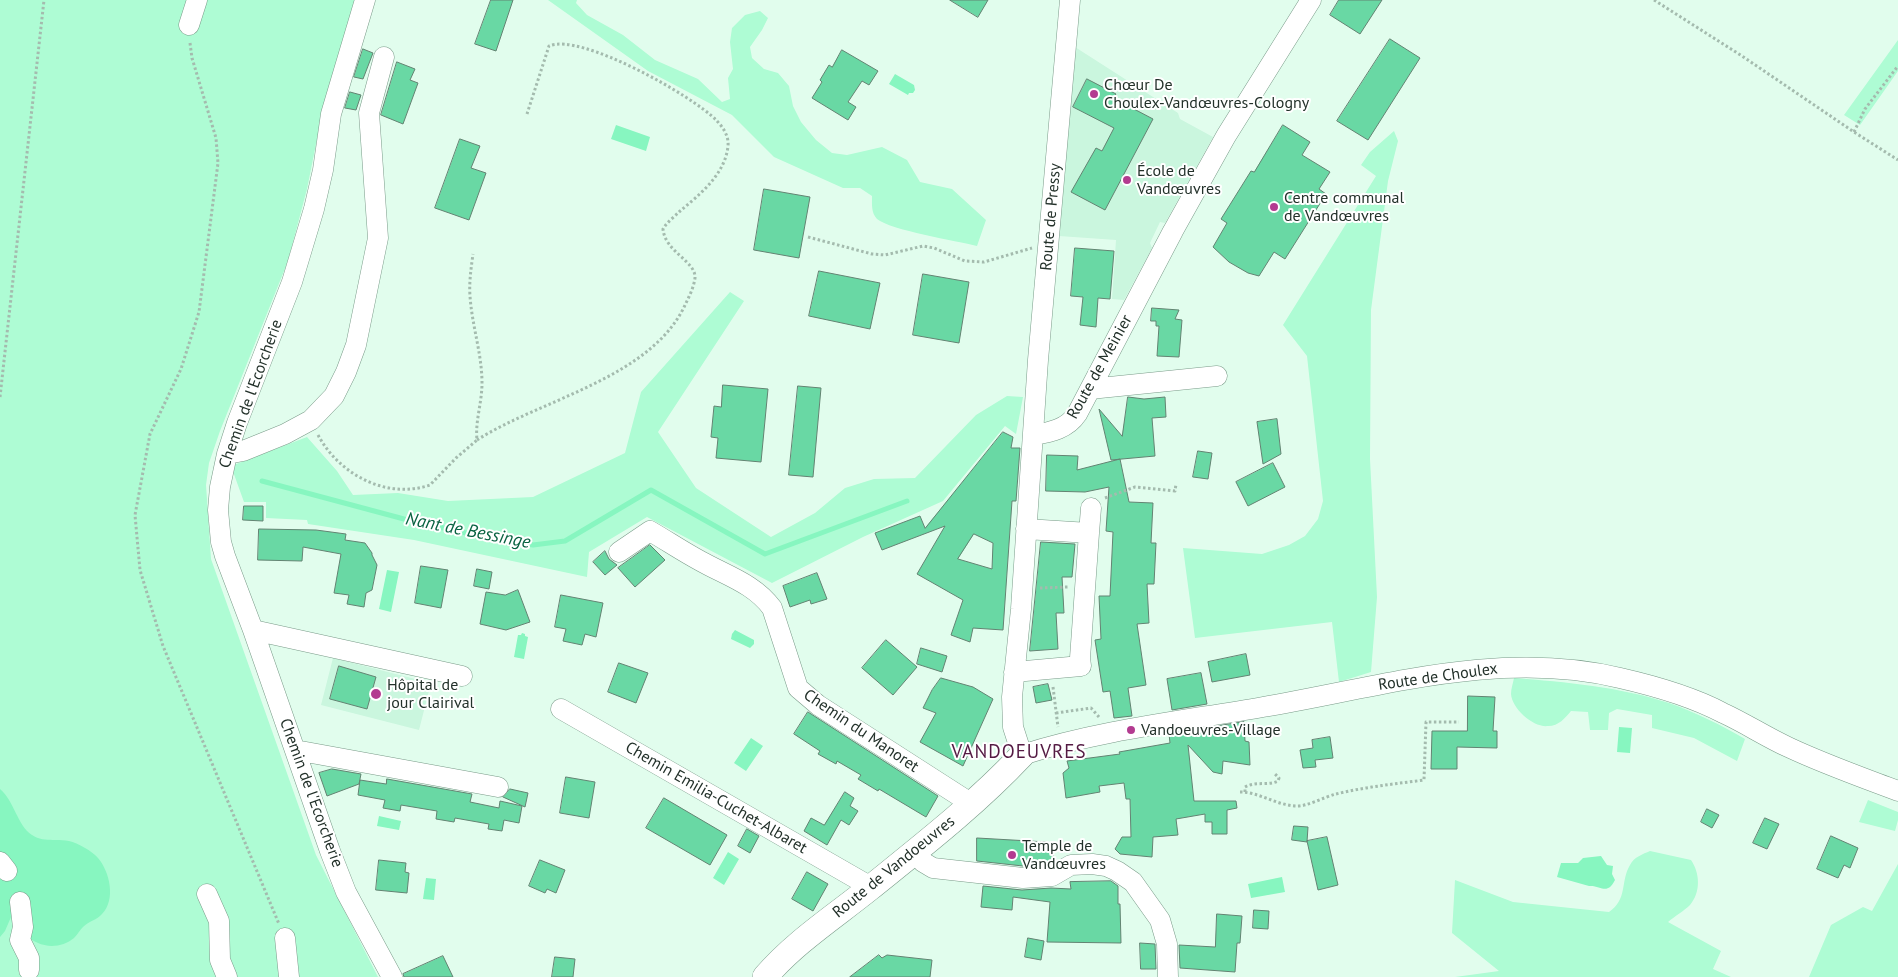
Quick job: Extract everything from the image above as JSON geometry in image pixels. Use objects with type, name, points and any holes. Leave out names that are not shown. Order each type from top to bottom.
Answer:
[{"type":"main road","name":"Route de Vandoeuvres","points":[[765,977],[791,951],[988,791],[1022,755]]},
{"type":"street","points":[[189,25],[197,0]]},
{"type":"street","name":"Chemin de l'Ecorcherie","points":[[365,0],[331,114],[323,170],[314,209],[292,282],[227,454],[219,499],[219,522],[221,542],[225,556],[253,630],[330,851],[346,892],[392,977]]},
{"type":"street","name":"Route de Pressy","points":[[1034,435],[1038,360],[1070,0]]},
{"type":"street","name":"Route de Meinier","points":[[1034,435],[1055,431],[1070,423],[1077,414],[1226,136],[1311,0]]},
{"type":"street","points":[[227,454],[243,451],[285,434],[311,420],[334,396],[346,372],[356,345],[378,238],[369,113],[384,57]]},
{"type":"street","points":[[1090,389],[1217,376]]},
{"type":"street","points":[[1022,755],[1015,736],[1012,708],[1034,435]]},
{"type":"street","points":[[1014,672],[1081,666],[1084,587],[1091,508]]},
{"type":"street","points":[[1026,530],[1089,533]]},
{"type":"street","name":"Chemin du Manoret","points":[[619,552],[650,531],[752,588],[764,597],[772,608],[798,688],[818,704],[972,804]]},
{"type":"street","points":[[253,630],[462,676]]},
{"type":"street","name":"Route de Choulex","points":[[1022,755],[1079,739],[1292,702],[1422,676],[1487,668],[1532,667],[1600,674],[1686,697],[1722,712],[1777,742],[1814,759],[1898,791]]},
{"type":"street","name":"Chemin Emilia-Cuchet-Albaret","points":[[560,709],[871,887]]},
{"type":"street","points":[[295,750],[498,786]]},
{"type":"street","points":[[914,851],[924,862],[933,868],[1023,878],[1052,876],[1071,866],[1092,864],[1106,866],[1117,871],[1133,882],[1141,891],[1160,920],[1168,944],[1168,977]]},
{"type":"street","points":[[206,894],[219,921],[220,960],[227,977]]},
{"type":"street","points":[[20,902],[23,913],[23,927],[20,940],[29,958],[29,970]]},
{"type":"street","points":[[285,938],[289,977]]},
{"type":"path","points":[[0,397],[44,0]]},
{"type":"path","points":[[1654,0],[1898,160]]},
{"type":"path","points":[[189,25],[192,58],[216,138],[218,163],[199,312],[181,368],[150,434],[135,515],[140,570],[163,646],[285,938]]},
{"type":"path","points":[[311,420],[327,449],[336,459],[346,469],[377,486],[398,489],[430,485],[456,458],[477,440],[496,428],[603,379],[641,356],[656,344],[683,312],[691,294],[695,278],[691,266],[668,245],[663,229],[714,179],[724,163],[728,148],[727,135],[723,128],[709,113],[663,84],[601,53],[578,46],[562,44],[548,46],[527,114]]},
{"type":"path","points":[[1854,132],[1865,109],[1898,66]]},
{"type":"path","points":[[808,237],[872,254],[885,254],[924,246],[934,248],[965,261],[984,262],[1049,242]]},
{"type":"path","points":[[473,254],[470,273],[470,297],[482,382],[476,423],[477,440]]},
{"type":"path","points":[[1091,508],[1093,503],[1135,487],[1175,491],[1176,484]]},
{"type":"path","points":[[1024,568],[1033,569],[1040,588],[1084,587]]},
{"type":"path","points":[[1051,668],[1058,730]]},
{"type":"path","points":[[1056,713],[1091,708],[1100,718],[1106,717]]},
{"type":"path","points":[[1240,792],[1264,796],[1291,806],[1300,806],[1361,788],[1424,780],[1426,722],[1459,722]]},
{"type":"path","points":[[1244,792],[1245,787],[1251,784],[1274,783],[1278,781],[1279,778],[1275,774]]},
{"type":"shaded area","points":[[0,0],[357,0],[323,109],[307,189],[288,261],[220,431],[209,463],[206,485],[211,559],[316,855],[378,977],[0,977]]},
{"type":"shaded area","points":[[548,0],[577,0],[576,3],[587,15],[623,35],[655,60],[698,79],[722,102],[730,99],[728,78],[733,69],[730,42],[732,28],[745,15],[760,11],[768,18],[750,47],[752,58],[764,69],[778,73],[789,86],[793,106],[801,122],[816,140],[832,153],[847,155],[882,147],[907,160],[920,182],[952,189],[986,220],[977,246],[909,231],[877,219],[873,211],[872,196],[860,188],[843,188],[774,157],[732,115],[648,71]]},
{"type":"shaded area","points":[[1898,40],[1898,71],[1860,125],[1844,115]]},
{"type":"shaded area","name":"École de Vandœuvres","points":[[1075,47],[1178,113],[1180,119],[1213,137],[1165,223],[1160,222],[1150,243],[1152,248],[1124,300],[1112,299],[1116,240],[1059,236]]},
{"type":"shaded area","points":[[895,74],[914,85],[915,90],[913,93],[908,95],[889,84]]},
{"type":"shaded area","points":[[616,125],[650,137],[646,151],[611,139]]},
{"type":"shaded area","points":[[1394,131],[1398,141],[1388,181],[1371,310],[1370,459],[1377,597],[1371,672],[1339,682],[1332,622],[1195,638],[1183,548],[1262,554],[1289,545],[1305,536],[1318,519],[1323,501],[1307,356],[1283,325],[1376,176],[1361,165],[1370,152]]},
{"type":"shaded area","points":[[730,292],[744,301],[658,432],[696,488],[771,537],[815,513],[845,488],[874,479],[915,478],[976,415],[1007,396],[1023,397],[1016,434],[1005,426],[943,501],[863,537],[772,583],[647,517],[589,552],[587,577],[414,540],[308,524],[307,520],[266,518],[266,502],[244,502],[231,466],[307,437],[337,471],[353,495],[398,493],[448,501],[533,497],[625,453],[641,392]]},
{"type":"shaded area","points":[[387,570],[399,572],[391,612],[379,609]]},
{"type":"shaded area","points":[[735,630],[754,640],[754,644],[750,648],[731,639]]},
{"type":"shaded area","points":[[522,633],[528,637],[524,659],[514,657],[518,635]]},
{"type":"shaded area","name":"Hôpital de jour Clairival","points":[[333,658],[431,683],[419,730],[321,705]]},
{"type":"shaded area","points":[[1514,678],[1593,686],[1650,697],[1698,715],[1745,739],[1737,761],[1694,738],[1652,728],[1652,715],[1617,709],[1609,713],[1608,730],[1590,730],[1588,712],[1571,711],[1559,723],[1552,726],[1542,726],[1530,721],[1515,706],[1511,694]]},
{"type":"shaded area","points":[[1619,727],[1632,728],[1630,753],[1617,752]]},
{"type":"shaded area","points":[[751,738],[763,746],[746,771],[734,763]]},
{"type":"shaded area","points":[[0,789],[9,800],[27,831],[32,835],[41,839],[64,840],[81,845],[95,855],[106,871],[110,894],[106,908],[100,916],[85,925],[68,942],[49,946],[36,942],[26,934],[14,910],[5,931],[0,937]]},
{"type":"shaded area","points":[[1868,800],[1898,812],[1895,831],[1859,822]]},
{"type":"shaded area","points":[[379,816],[401,821],[399,830],[377,826]]},
{"type":"shaded area","points":[[1650,851],[1691,860],[1698,877],[1698,888],[1694,900],[1668,922],[1721,951],[1713,969],[1731,977],[1455,977],[1499,971],[1452,933],[1455,880],[1513,902],[1609,912],[1619,902],[1627,871],[1632,862]]},
{"type":"shaded area","points":[[728,852],[739,859],[724,885],[713,878]]},
{"type":"shaded area","points":[[1601,856],[1607,865],[1613,866],[1612,874],[1615,880],[1609,888],[1589,886],[1557,877],[1561,863],[1578,863],[1583,858]]},
{"type":"shaded area","points":[[1898,864],[1898,977],[1809,977],[1831,925],[1863,907],[1872,911]]},
{"type":"shaded area","points":[[1282,877],[1285,892],[1251,898],[1248,884]]},
{"type":"shaded area","points":[[426,878],[436,879],[434,900],[423,899]]},
{"type":"building","points":[[491,0],[513,0],[496,51],[475,44]]},
{"type":"building","points":[[950,0],[988,0],[978,17]]},
{"type":"building","points":[[1339,0],[1382,0],[1360,34],[1330,15]]},
{"type":"building","points":[[1390,39],[1420,58],[1368,140],[1337,121]]},
{"type":"building","points":[[363,49],[373,53],[363,79],[354,77]]},
{"type":"building","points":[[842,50],[878,71],[869,85],[862,81],[848,102],[856,107],[848,120],[812,98],[822,82],[820,80],[829,65],[832,67]]},
{"type":"building","points":[[397,62],[415,69],[410,80],[418,83],[403,124],[381,115]]},
{"type":"building","points":[[1087,79],[1116,94],[1113,98],[1153,119],[1105,210],[1071,192],[1096,148],[1102,151],[1114,128],[1073,107]]},
{"type":"building","points":[[350,92],[361,95],[356,110],[345,108]]},
{"type":"building","name":"Centre communal de Vandœuvres","points":[[1283,125],[1310,142],[1302,155],[1330,172],[1319,189],[1326,194],[1285,259],[1274,252],[1259,276],[1248,273],[1229,262],[1213,247],[1227,223],[1221,219],[1251,171],[1254,172]]},
{"type":"building","points":[[460,139],[480,146],[471,168],[486,173],[469,220],[435,208]]},
{"type":"building","points":[[764,189],[810,197],[799,258],[754,250]]},
{"type":"building","points":[[1075,248],[1114,251],[1110,299],[1098,298],[1096,327],[1080,325],[1083,297],[1071,296]]},
{"type":"building","points":[[819,271],[880,283],[870,329],[809,316]]},
{"type":"building","points":[[923,274],[969,282],[959,343],[913,335]]},
{"type":"building","points":[[1152,308],[1179,310],[1175,319],[1182,320],[1179,357],[1157,356],[1159,326],[1156,326],[1156,321],[1151,321]]},
{"type":"building","points":[[723,385],[768,389],[761,462],[716,458],[718,438],[711,437],[714,406],[721,407]]},
{"type":"building","points":[[798,386],[821,388],[813,477],[789,475]]},
{"type":"building","points":[[1128,397],[1144,399],[1165,397],[1166,417],[1152,418],[1155,456],[1111,460],[1099,409],[1122,436]]},
{"type":"building","points":[[1277,419],[1281,454],[1263,464],[1257,422]]},
{"type":"building","points":[[1003,432],[1013,437],[1011,448],[1020,448],[1016,501],[1012,501],[1003,630],[973,628],[970,642],[951,635],[963,600],[917,574],[945,526],[882,550],[875,533],[920,516],[925,528]],"holes":[[[974,534],[993,543],[992,569],[958,559]]]},
{"type":"building","points":[[1198,451],[1212,453],[1208,479],[1193,477]]},
{"type":"building","points":[[1047,455],[1078,456],[1077,470],[1120,459],[1129,502],[1153,503],[1151,543],[1156,543],[1154,584],[1147,584],[1149,623],[1137,624],[1146,685],[1128,688],[1132,716],[1114,718],[1110,691],[1103,692],[1095,640],[1101,639],[1099,596],[1110,596],[1113,532],[1106,531],[1109,487],[1085,492],[1046,491]]},
{"type":"building","points":[[1273,463],[1285,487],[1248,506],[1236,482]]},
{"type":"building","points":[[244,506],[263,506],[263,521],[243,520]]},
{"type":"building","points":[[259,529],[316,530],[346,534],[345,540],[365,543],[377,565],[372,590],[366,593],[364,607],[347,604],[349,595],[334,593],[341,554],[303,547],[302,561],[258,560]]},
{"type":"building","points":[[1041,542],[1075,544],[1072,577],[1062,577],[1064,613],[1056,613],[1058,649],[1030,651]]},
{"type":"building","points":[[650,545],[665,560],[635,587],[618,568]]},
{"type":"building","points":[[605,551],[609,559],[617,565],[605,575],[593,562]]},
{"type":"building","points":[[421,566],[448,570],[441,608],[415,603]]},
{"type":"building","points":[[477,569],[492,572],[489,589],[474,586]]},
{"type":"building","points":[[817,573],[827,599],[811,604],[810,600],[790,607],[783,586]]},
{"type":"building","points":[[518,590],[530,622],[506,630],[480,624],[486,592],[505,595]]},
{"type":"building","points":[[561,595],[603,603],[596,637],[585,634],[582,645],[563,641],[566,629],[555,627]]},
{"type":"building","points":[[886,640],[917,667],[893,695],[862,668]]},
{"type":"building","points":[[921,648],[947,656],[942,672],[917,664]]},
{"type":"building","points":[[1246,654],[1250,675],[1212,682],[1208,662]]},
{"type":"building","points":[[619,663],[648,673],[636,703],[608,692]]},
{"type":"building","points":[[339,666],[376,677],[367,709],[330,699]]},
{"type":"building","points":[[1201,673],[1207,704],[1172,710],[1167,679]]},
{"type":"building","points":[[941,678],[973,687],[993,699],[963,766],[920,742],[936,713],[923,708],[932,690]]},
{"type":"building","points":[[1048,684],[1052,700],[1036,703],[1033,687]]},
{"type":"building","points":[[1468,696],[1495,697],[1493,731],[1497,731],[1497,748],[1457,747],[1457,769],[1431,769],[1432,731],[1467,731]]},
{"type":"building","points":[[808,712],[938,796],[926,817],[879,789],[878,791],[858,779],[861,775],[837,761],[836,764],[818,754],[820,751],[794,734]]},
{"type":"building","points":[[1244,722],[1245,741],[1249,742],[1250,765],[1223,761],[1222,774],[1213,772],[1188,745],[1194,801],[1236,801],[1237,808],[1227,810],[1227,834],[1212,834],[1212,822],[1205,822],[1205,814],[1176,819],[1178,835],[1153,837],[1152,857],[1120,854],[1115,849],[1122,837],[1131,837],[1130,799],[1126,799],[1124,783],[1099,786],[1100,792],[1066,798],[1063,773],[1069,768],[1067,761],[1120,754],[1119,752],[1170,743],[1169,734]]},
{"type":"building","points":[[1330,737],[1333,758],[1315,760],[1316,767],[1303,768],[1300,750],[1313,748],[1312,740]]},
{"type":"building","points":[[332,769],[361,774],[359,784],[327,796],[319,773]]},
{"type":"building","points":[[566,777],[595,782],[589,818],[560,813]]},
{"type":"building","points":[[387,779],[472,794],[470,802],[499,808],[500,801],[522,806],[519,823],[504,820],[502,831],[488,829],[489,824],[455,818],[454,822],[436,819],[437,811],[401,805],[400,811],[383,808],[385,800],[358,795],[360,780],[386,784]]},
{"type":"building","points":[[510,789],[528,793],[525,807],[503,797]]},
{"type":"building","points":[[845,792],[854,798],[850,806],[858,811],[849,825],[841,820],[827,845],[804,831],[811,818],[824,825]]},
{"type":"building","points":[[664,798],[727,835],[710,865],[646,828]]},
{"type":"building","points":[[1707,809],[1719,815],[1712,828],[1701,822]]},
{"type":"building","points":[[1765,818],[1779,824],[1767,849],[1753,843]]},
{"type":"building","points":[[1294,826],[1308,827],[1307,842],[1292,840]]},
{"type":"building","points":[[747,829],[759,836],[750,853],[738,846]]},
{"type":"building","points":[[1831,836],[1858,848],[1850,868],[1844,865],[1838,878],[1817,869]]},
{"type":"building","points":[[1327,837],[1338,885],[1318,890],[1307,841]]},
{"type":"building","name":"Temple de Vandœuvres","points":[[977,838],[1047,842],[1054,848],[1053,859],[1047,864],[1023,866],[977,861]]},
{"type":"building","points":[[379,860],[406,863],[405,872],[409,873],[407,893],[376,890]]},
{"type":"building","points":[[540,860],[565,870],[556,893],[547,889],[545,893],[529,886]]},
{"type":"building","points":[[807,872],[828,884],[813,911],[792,899]]},
{"type":"building","points":[[1111,881],[1118,886],[1121,943],[1047,942],[1050,902],[1013,897],[1012,910],[981,907],[983,886],[1022,890],[1071,889],[1070,882]]},
{"type":"building","points":[[1254,910],[1269,911],[1268,929],[1253,928]]},
{"type":"building","points":[[1217,914],[1242,916],[1240,943],[1237,943],[1235,972],[1180,968],[1179,945],[1215,947]]},
{"type":"building","points":[[1028,938],[1044,941],[1041,960],[1025,957]]},
{"type":"building","points":[[1140,943],[1155,944],[1156,969],[1141,969]]},
{"type":"building","points":[[879,955],[882,958],[887,955],[932,960],[930,977],[850,977]]},
{"type":"building","points":[[443,956],[453,977],[404,977],[403,974]]},
{"type":"building","points":[[555,957],[575,959],[573,977],[552,977]]},
{"type":"waterway","name":"Nant de Bessinge","points":[[262,481],[404,519],[488,538],[533,545],[565,541],[651,490],[765,554],[907,501]]},
{"type":"place","name":"Chœur De Choulex-Vandœuvres-Cologny","points":[[1094,94]]},
{"type":"place","name":"École de Vandœuvres","points":[[1127,180]]},
{"type":"place","name":"Centre communal de Vandœuvres","points":[[1274,207]]},
{"type":"place","name":"Hôpital de jour Clairival","points":[[376,694]]},
{"type":"place","name":"Vandoeuvres-Village","points":[[1131,730]]},
{"type":"place","name":"Temple de Vandœuvres","points":[[1012,855]]},
{"type":"district","name":"VANDOEUVRES","points":[[1019,753]]}]
